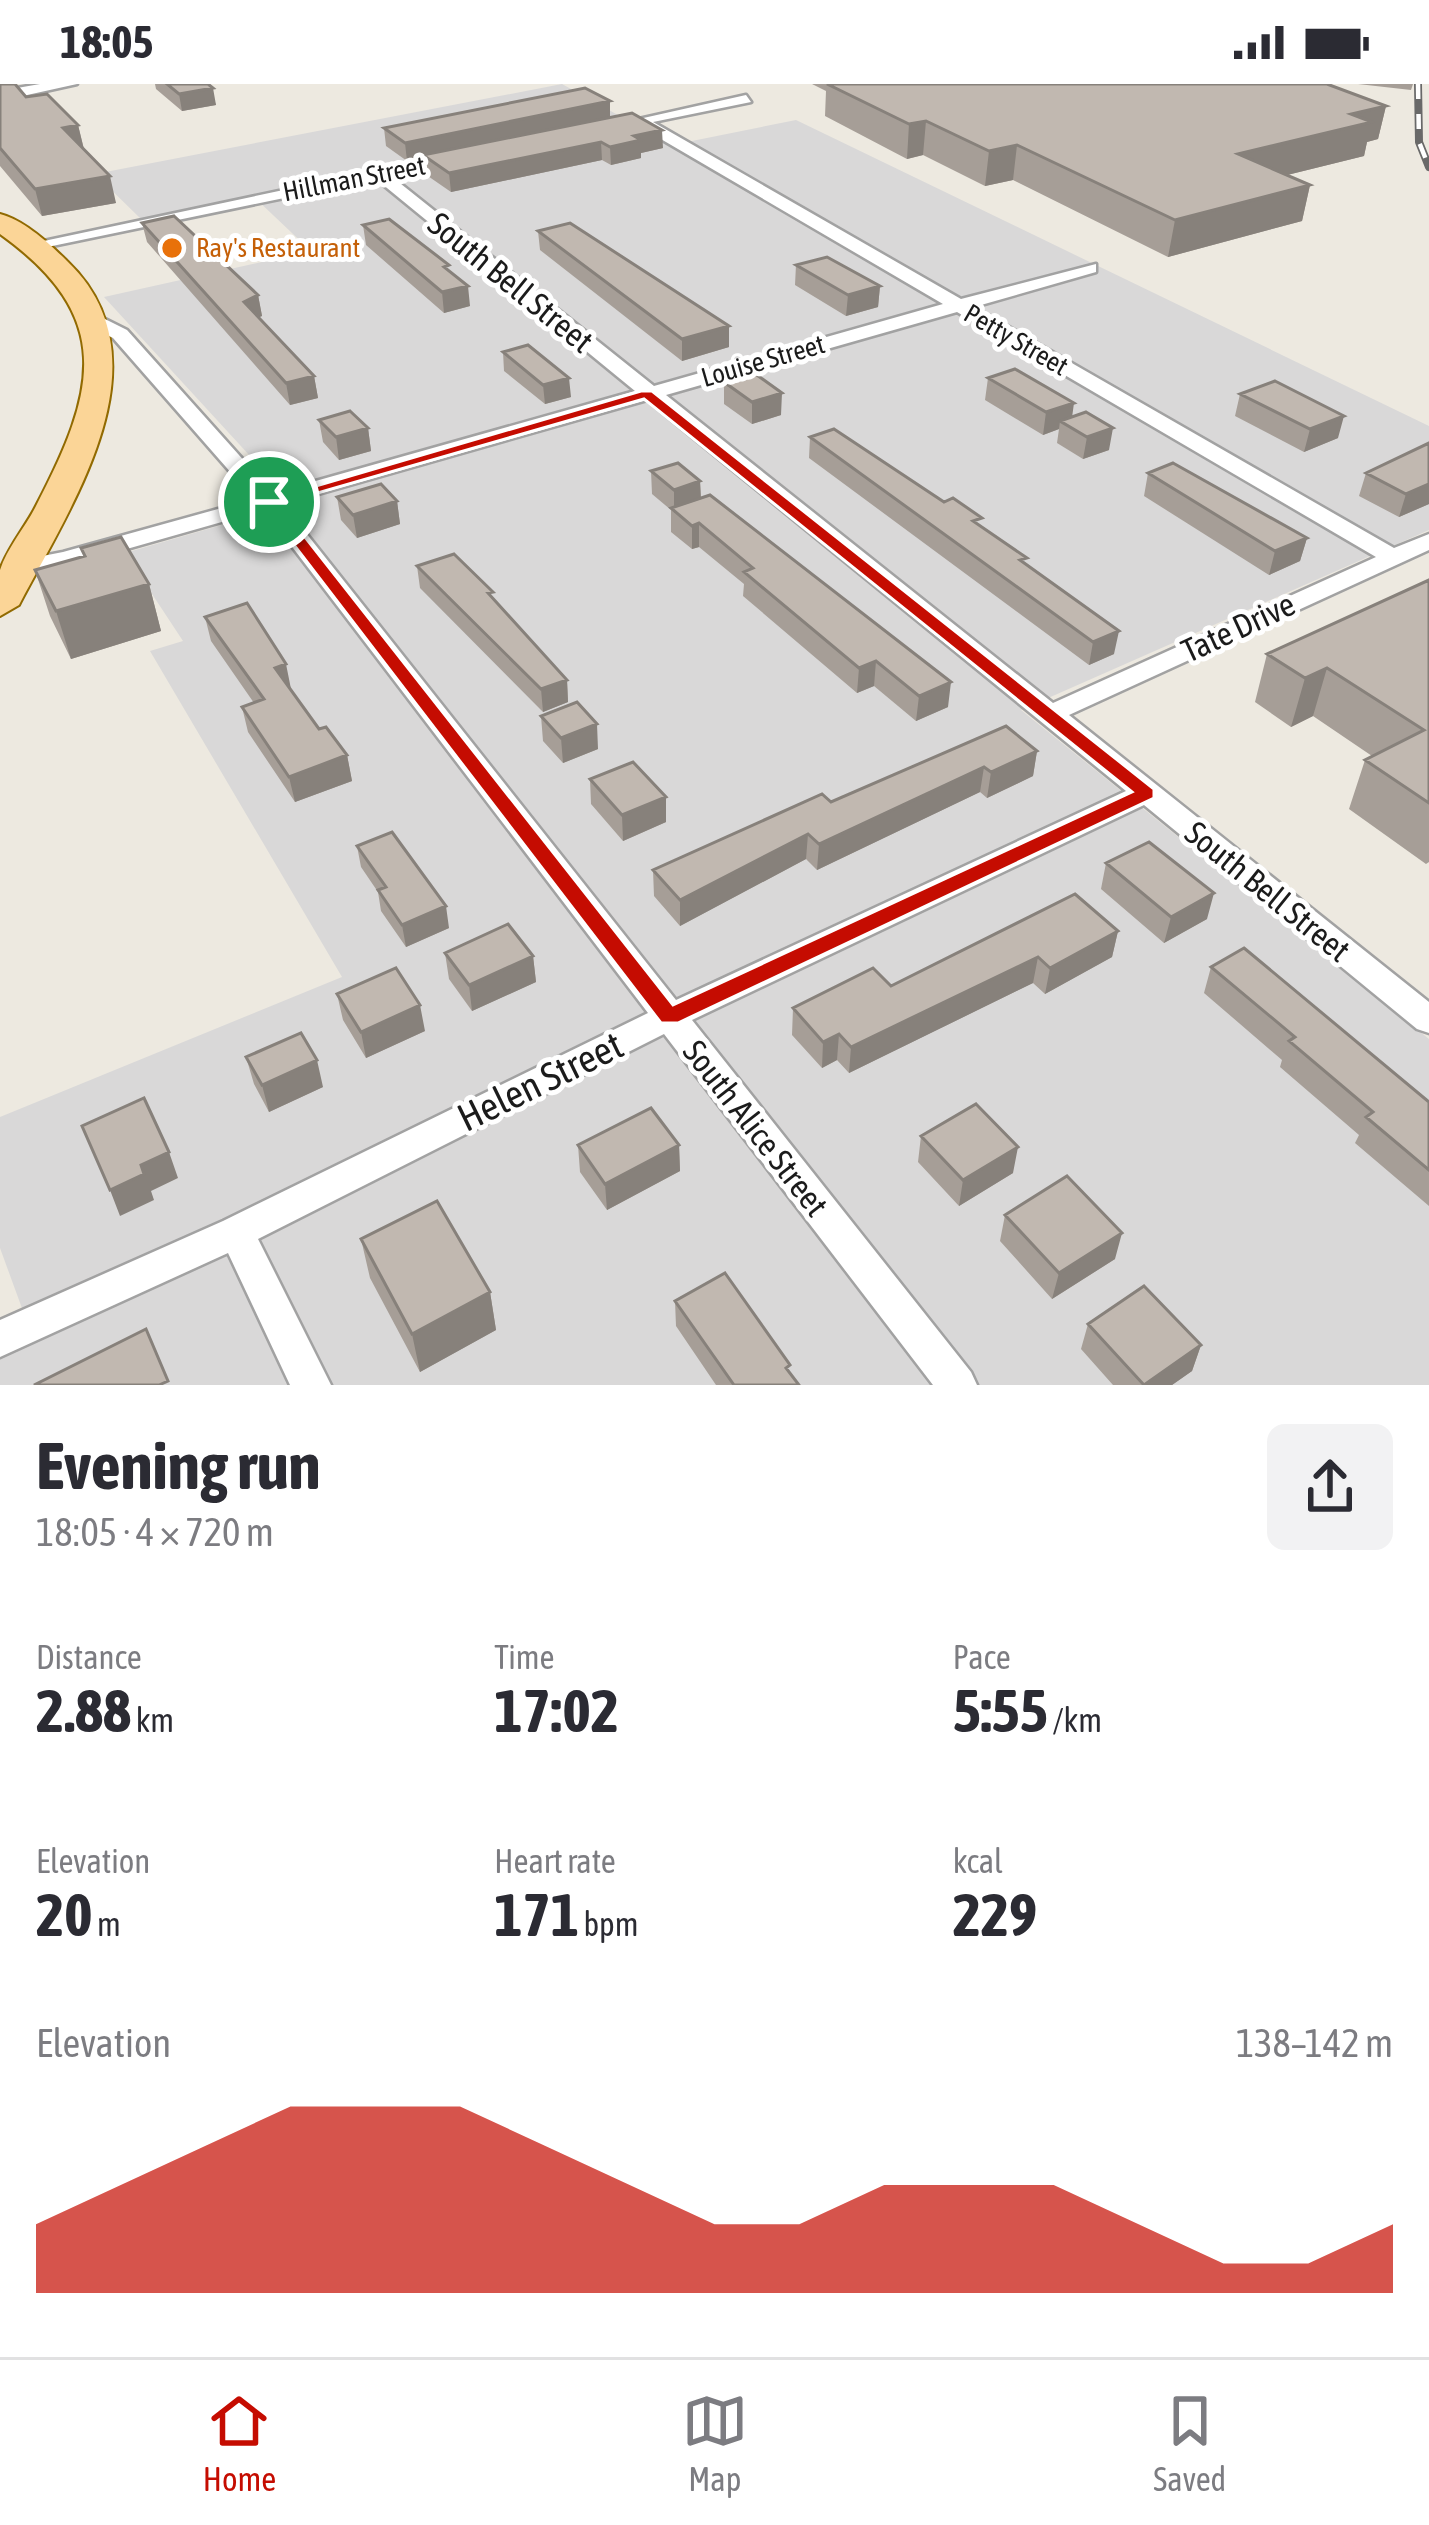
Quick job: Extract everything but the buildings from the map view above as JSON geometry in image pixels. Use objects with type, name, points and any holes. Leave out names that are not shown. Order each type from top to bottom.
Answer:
[{"type":"main road","points":[[0,221],[66,275],[94,321],[92,410],[68,472],[0,604]]},
{"type":"street","points":[[0,96],[69,84]]},
{"type":"street","points":[[619,125],[746,99]]},
{"type":"street","name":"Petty Street","points":[[641,121],[1393,557]]},
{"type":"street","name":"Hillman Street","points":[[33,245],[466,156]]},
{"type":"street","name":"South Bell Street","points":[[379,174],[646,394],[1429,1020]]},
{"type":"street","name":"Louise Street","points":[[20,567],[66,560],[1090,268]]},
{"type":"street","name":"South Alice Street","points":[[94,321],[120,334],[269,502],[957,1385]]},
{"type":"street","name":"Tate Drive","points":[[1048,716],[1429,541]]},
{"type":"street","name":"Helen Street","points":[[0,1339],[236,1232],[669,1017],[1146,794]]},
{"type":"street","points":[[236,1232],[311,1385]]},
{"type":"shaded area","points":[[562,84],[672,145],[796,120],[1429,426],[1429,530],[1021,710],[1429,1039],[1429,1385],[0,1385],[0,1322],[23,1311],[0,1248],[0,1117],[342,977],[150,651],[183,641],[125,553],[294,504],[104,297],[311,251],[253,196],[141,219],[95,174]]},
{"type":"railway","points":[[1418,84],[1419,142],[1429,167]]},
{"type":"place","name":"Ray's Restaurant","points":[[172,248]]},
{"type":"route","points":[[646,394],[1146,794],[669,1017],[269,502],[646,394]]}]
